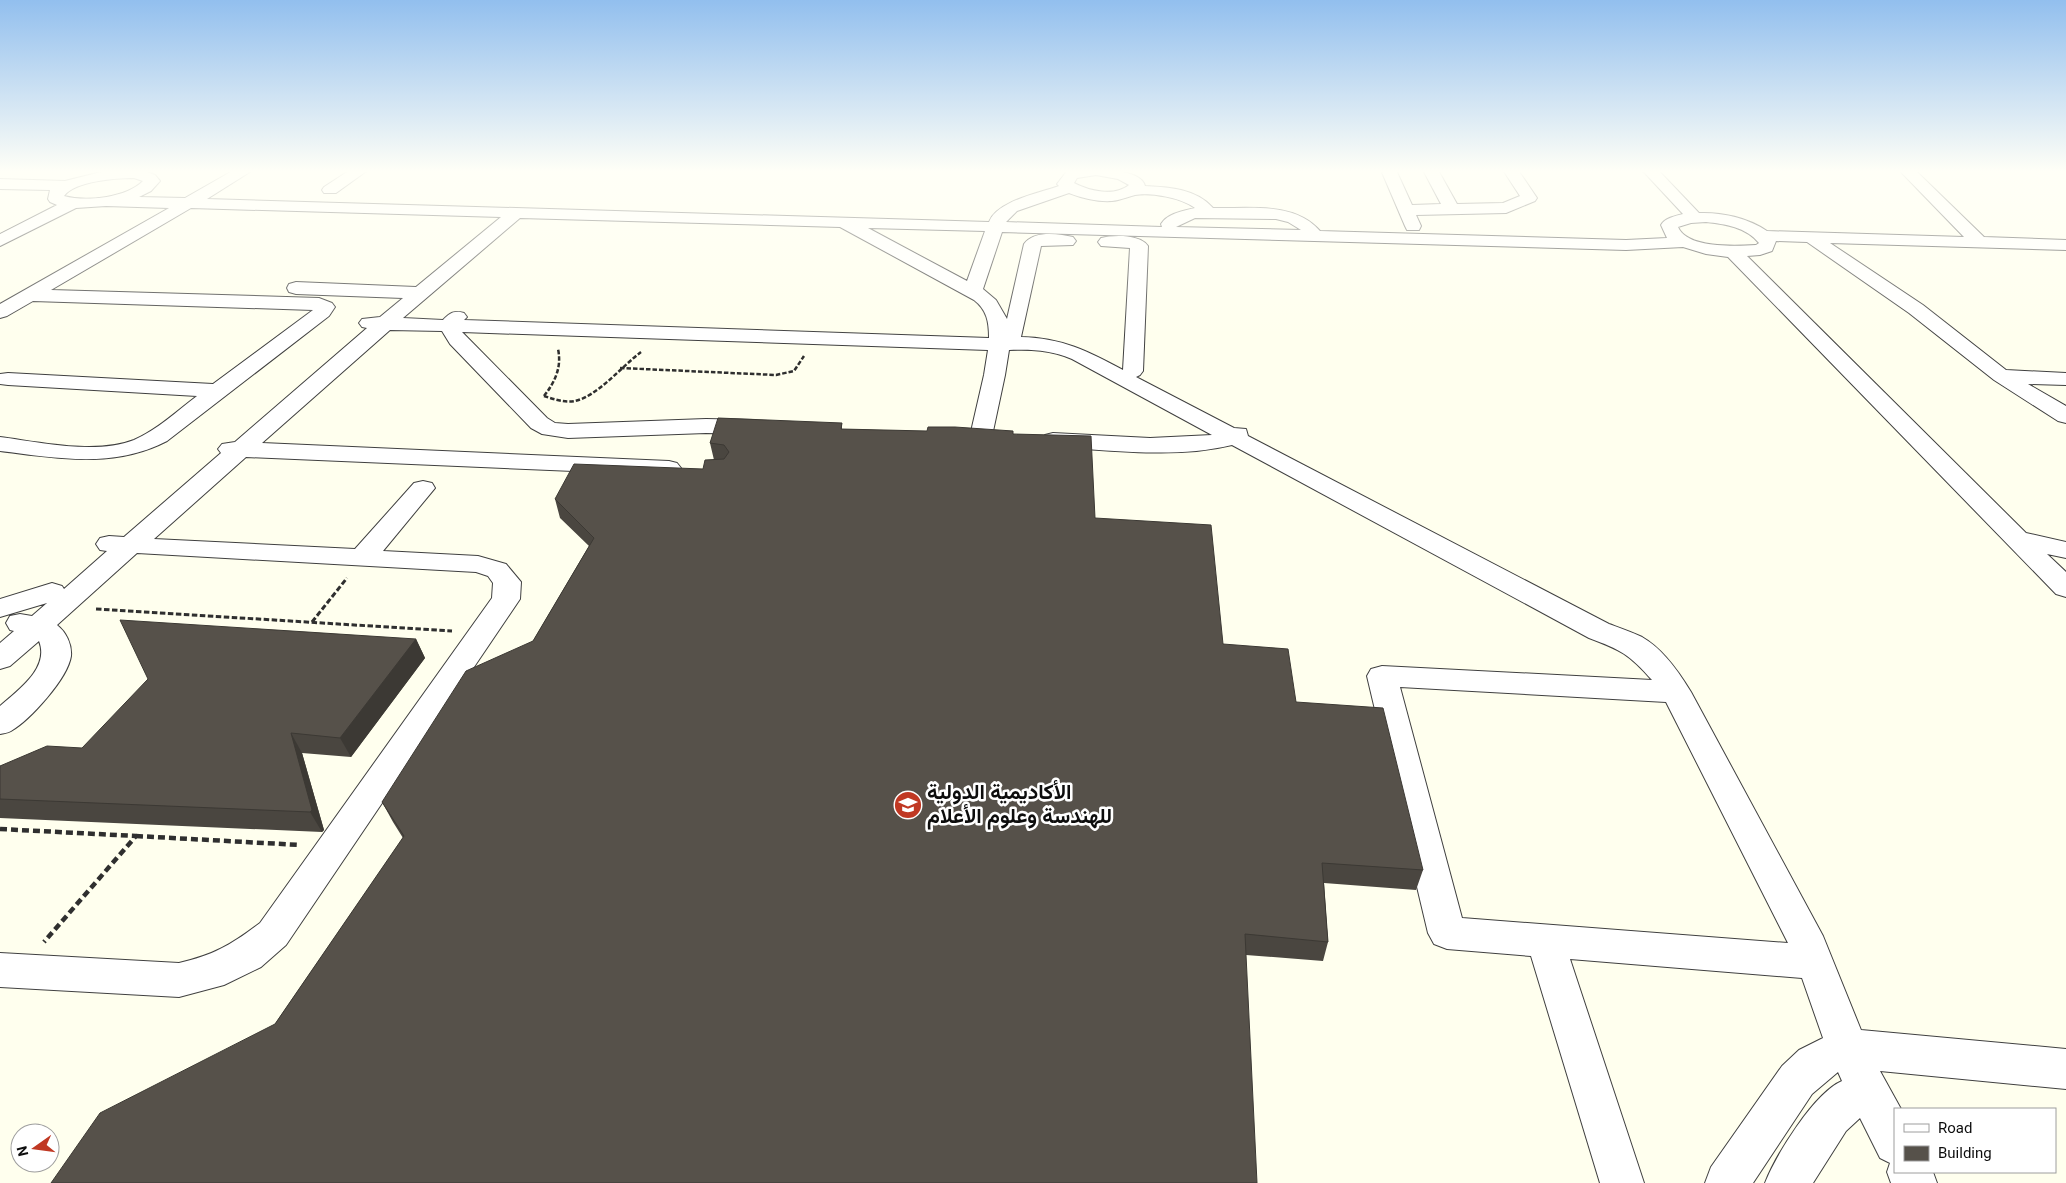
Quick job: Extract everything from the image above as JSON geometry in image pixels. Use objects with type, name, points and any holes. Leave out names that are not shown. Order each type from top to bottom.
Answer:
[{"type":"street","points":[[0,241],[30,225]]},
{"type":"street","points":[[0,312],[153,225]]},
{"type":"street","points":[[0,659],[26,617],[120,544],[413,292],[494,225]]},
{"type":"street","points":[[847,225],[861,231],[984,298],[992,307],[1004,338]]},
{"type":"street","points":[[973,291],[996,225]]},
{"type":"street","points":[[1075,225],[1160,231],[1626,245],[1685,242]]},
{"type":"street","points":[[1160,231],[1169,225]]},
{"type":"street","points":[[1306,225],[1315,236]]},
{"type":"street","points":[[1413,225],[1419,239]]},
{"type":"street","points":[[1669,225],[1675,236],[1685,242],[1708,249],[1733,252],[1760,250],[1766,246],[1768,242],[1765,236],[1756,230],[1742,225]]},
{"type":"street","points":[[1962,225],[1979,242]]},
{"type":"street","points":[[1765,236],[2066,245]]},
{"type":"street","points":[[1810,237],[1916,309],[2001,376],[2066,416]]},
{"type":"street","points":[[980,436],[1004,338],[1035,242],[1039,240],[1133,242],[1139,246],[1133,371]]},
{"type":"street","points":[[1733,252],[2066,588]]},
{"type":"street","points":[[56,280],[413,292]]},
{"type":"street","points":[[279,303],[300,288]]},
{"type":"street","points":[[0,444],[97,453],[124,450],[152,440],[322,312],[325,307],[320,304],[29,296]]},
{"type":"street","points":[[382,319],[1004,338],[1039,343],[1070,351],[1239,432],[1338,484],[1599,631],[1632,644],[1658,667],[1676,692],[1816,962],[1847,1048],[1894,1141]]},
{"type":"street","points":[[453,322],[552,330],[812,338],[1052,337],[1076,342],[1133,371],[1239,432]]},
{"type":"street","points":[[453,322],[468,353],[544,426],[558,431],[706,426],[773,428]]},
{"type":"street","points":[[2001,376],[2066,379]]},
{"type":"street","points":[[8,380],[218,391]]},
{"type":"street","points":[[1028,438],[1172,444],[1201,443],[1239,432]]},
{"type":"street","points":[[231,449],[689,469]]},
{"type":"street","points":[[363,557],[423,488]]},
{"type":"street","points":[[2018,539],[2066,550]]},
{"type":"street","points":[[7,972],[179,980],[210,973],[247,954],[273,934],[506,599],[507,582],[497,570],[478,564],[120,544]]},
{"type":"street","points":[[0,723],[38,687],[53,666],[57,656],[54,639],[26,617]]},
{"type":"street","points":[[1676,692],[1382,676],[1447,933],[1816,962]]},
{"type":"street","points":[[1545,941],[1622,1183]]},
{"type":"street","points":[[1727,1183],[1797,1080],[1809,1067],[1824,1056],[1847,1048],[2066,1069]]},
{"type":"street","points":[[1788,1183],[1832,1116],[1851,1098],[1868,1090]]},
{"type":"path","points":[[525,409],[544,396],[557,375],[560,354],[552,330]]},
{"type":"path","points":[[544,396],[574,401],[597,389],[641,352],[662,346],[679,334]]},
{"type":"path","points":[[620,368],[789,374],[798,369],[812,338]]},
{"type":"path","points":[[312,622],[363,557]]},
{"type":"path","points":[[26,617],[87,608],[482,633]]},
{"type":"path","points":[[0,829],[333,847]]},
{"type":"path","points":[[7,972],[136,836]]},
{"type":"building","name":"الأكاديمية الدولية للهندسة وعلوم الأعلام","points":[[718,418],[842,423],[841,429],[927,431],[928,427],[955,427],[1013,431],[1013,434],[1091,436],[1095,518],[1211,525],[1223,644],[1288,649],[1296,702],[1383,708],[1423,870],[1322,863],[1328,942],[1245,934],[1257,1183],[51,1183],[60,1173],[60,1170],[100,1113],[275,1024],[404,836],[382,802],[466,671],[533,641],[594,538],[555,499],[574,464],[703,469],[705,460],[724,459],[729,452],[724,445],[710,443]]},
{"type":"building","points":[[120,620],[416,639],[340,738],[291,733],[312,810],[310,812],[0,799],[0,766],[47,746],[82,748],[148,679]]},
{"type":"place","name":"الأكاديمية الدولية للهندسة وعلوم الأعلام","points":[[908,805]]}]
